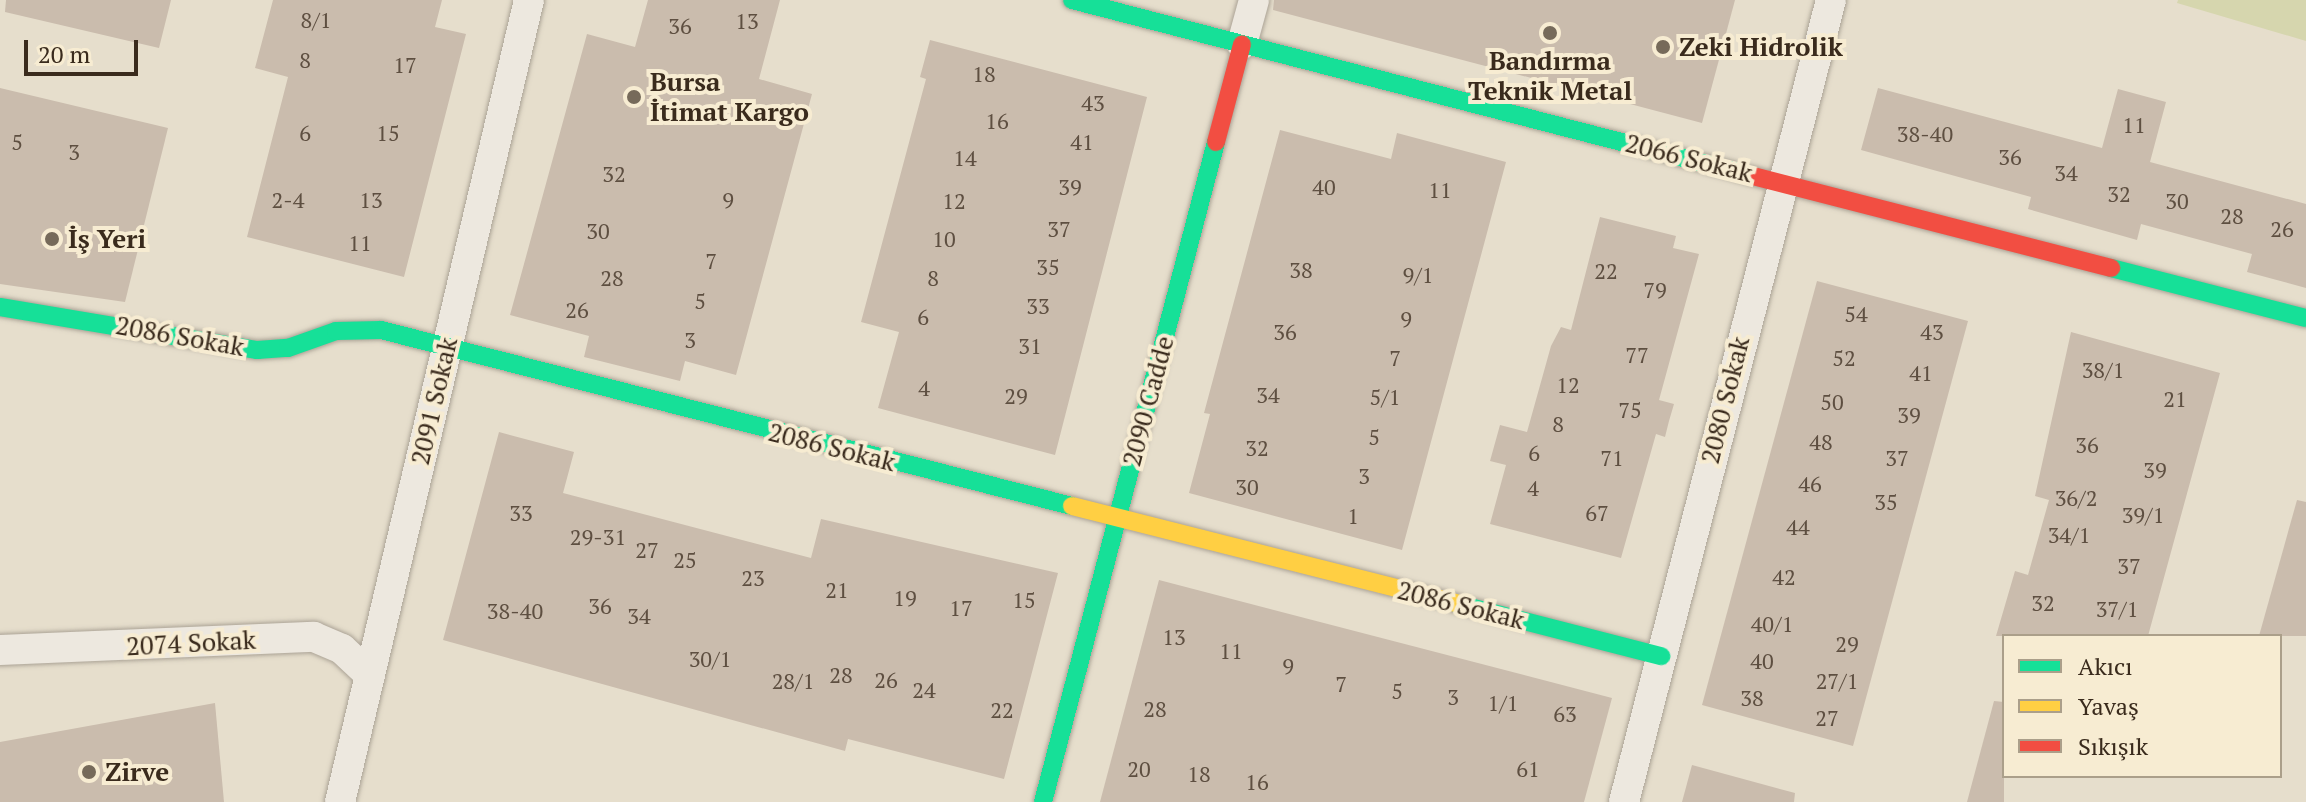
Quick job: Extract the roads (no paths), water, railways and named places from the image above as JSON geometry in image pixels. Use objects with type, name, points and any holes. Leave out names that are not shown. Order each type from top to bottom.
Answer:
[{"type":"street","name":"2091 Sokak","points":[[340,802],[529,0]]},
{"type":"street","name":"2066 Sokak","points":[[1072,0],[2306,318]]},
{"type":"street","name":"2090 Cadde","points":[[1043,802],[1254,0]]},
{"type":"street","name":"2080 Sokak","points":[[1624,802],[1781,182],[1831,0]]},
{"type":"street","name":"2086 Sokak","points":[[0,307],[257,350],[356,329],[447,349],[1661,656]]},
{"type":"street","name":"2074 Sokak","points":[[0,650],[314,637],[342,649],[370,675]]},
{"type":"place","name":"Bandırma Teknik Metal","points":[[1550,33]]},
{"type":"place","name":"Zeki Hidrolik","points":[[1663,47]]},
{"type":"place","name":"Bursa İtimat Kargo","points":[[634,97]]},
{"type":"place","name":"İş Yeri","points":[[52,239]]},
{"type":"place","name":"Zirve","points":[[89,772]]}]
